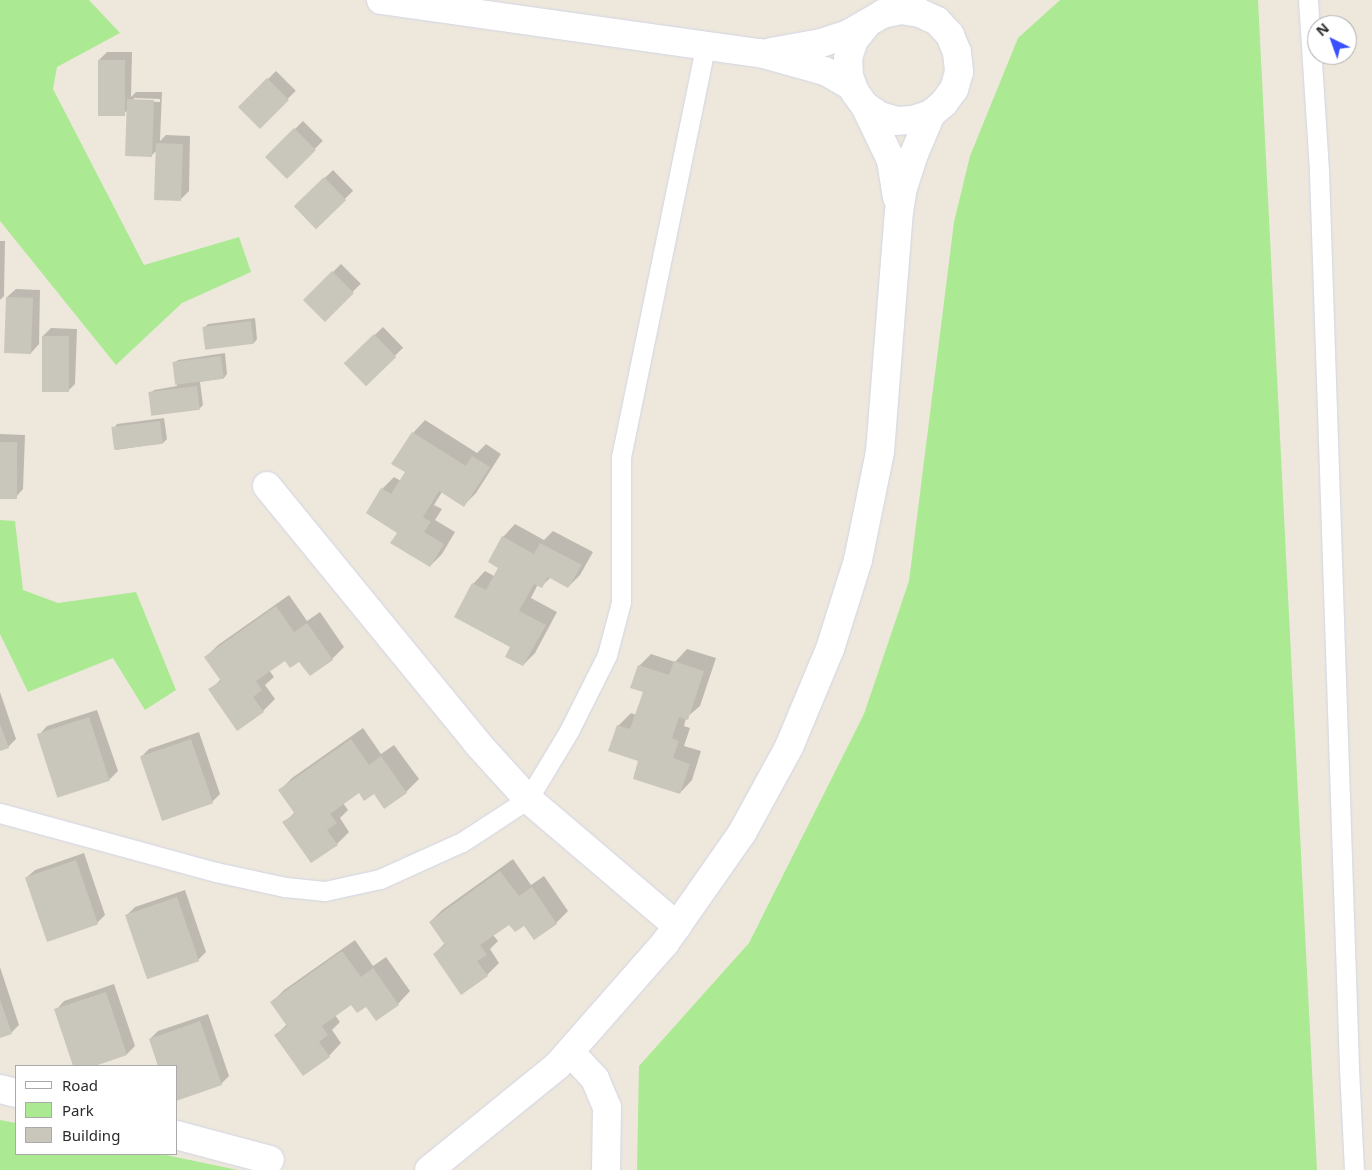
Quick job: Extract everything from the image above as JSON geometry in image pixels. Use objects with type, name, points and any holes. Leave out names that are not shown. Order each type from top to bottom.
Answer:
[{"type":"street","points":[[381,0],[760,53],[825,71],[880,116],[896,121],[914,120],[931,114],[944,103],[954,89],[959,72],[958,52],[950,35],[937,21],[915,6],[874,15],[822,43],[760,53]]},
{"type":"street","points":[[874,15],[854,40],[848,58],[848,76],[891,160],[899,212]]},
{"type":"street","points":[[429,1170],[558,1065],[665,943],[742,834],[789,747],[830,649],[858,560],[880,452],[899,212],[903,188],[914,154],[931,114]]},
{"type":"street","points":[[267,486],[477,743],[528,799],[677,926]]},
{"type":"street","points":[[570,1052],[596,1079],[607,1107],[606,1170]]},
{"type":"street","points":[[0,1089],[15,1093]]},
{"type":"street","points":[[178,1136],[270,1160]]},
{"type":"lane","points":[[1308,0],[1319,172],[1354,1170]]},
{"type":"lane","points":[[0,813],[216,872],[284,887],[325,891],[380,879],[462,842],[528,799],[570,731],[607,655],[621,602],[621,457],[705,46]]},
{"type":"green space","points":[[0,0],[89,0],[120,33],[57,67],[53,89],[144,265],[239,237],[251,272],[182,303],[116,365],[0,221]]},
{"type":"green space","points":[[1060,0],[1258,0],[1317,1170],[637,1170],[639,1066],[749,943],[864,714],[909,581],[954,222],[970,156],[1018,38]]},
{"type":"green space","points":[[0,520],[15,521],[23,590],[58,603],[136,592],[176,690],[145,710],[113,658],[28,692],[0,634]]},
{"type":"green space","points":[[0,1120],[15,1123],[15,1155],[166,1155],[238,1170],[0,1170]]},
{"type":"building","points":[[98,60],[125,60],[125,116],[98,116]]},
{"type":"building","points":[[267,78],[289,100],[260,129],[238,107]]},
{"type":"building","points":[[127,99],[154,100],[152,157],[125,156]]},
{"type":"building","points":[[294,128],[316,150],[287,179],[265,157]]},
{"type":"building","points":[[156,143],[183,144],[181,201],[154,200]]},
{"type":"building","points":[[324,177],[346,200],[316,229],[294,206]]},
{"type":"building","points":[[332,271],[354,293],[325,322],[303,300]]},
{"type":"building","points":[[6,297],[33,298],[31,354],[4,353]]},
{"type":"building","points":[[251,321],[254,344],[205,350],[202,327]]},
{"type":"building","points":[[374,334],[396,357],[366,386],[344,363]]},
{"type":"building","points":[[42,336],[69,336],[69,392],[42,392]]},
{"type":"building","points":[[221,356],[224,379],[175,385],[172,362]]},
{"type":"building","points":[[197,386],[200,410],[151,416],[148,392]]},
{"type":"building","points":[[160,421],[163,444],[114,450],[111,427]]},
{"type":"building","points":[[412,432],[466,466],[472,456],[490,467],[464,507],[439,491],[423,517],[431,522],[424,532],[444,544],[430,567],[390,543],[397,533],[366,513],[381,488],[391,494],[405,472],[391,464]]},
{"type":"building","points":[[0,442],[17,442],[17,499],[0,499]]},
{"type":"building","points":[[502,536],[534,554],[540,543],[582,565],[568,588],[548,577],[542,588],[534,584],[519,611],[546,625],[523,666],[505,657],[510,647],[454,617],[472,583],[486,590],[498,568],[488,562]]},
{"type":"building","points":[[276,606],[294,632],[307,623],[333,660],[310,676],[299,662],[290,668],[285,661],[256,681],[262,690],[253,697],[264,712],[237,731],[208,689],[221,681],[204,657]]},
{"type":"building","points":[[674,661],[704,671],[688,720],[679,717],[672,738],[679,741],[673,758],[690,764],[680,794],[633,779],[638,761],[608,751],[617,725],[630,729],[643,692],[630,688],[638,665],[669,675]]},
{"type":"building","points":[[89,717],[110,781],[57,798],[37,734]]},
{"type":"building","points":[[0,724],[9,748],[0,751]]},
{"type":"building","points":[[191,739],[213,803],[162,821],[140,757]]},
{"type":"building","points":[[351,739],[369,765],[381,756],[407,793],[384,809],[374,794],[364,801],[359,793],[330,814],[337,823],[327,830],[338,845],[311,863],[282,822],[295,814],[278,790]]},
{"type":"building","points":[[76,860],[98,924],[47,942],[25,878]]},
{"type":"building","points":[[500,871],[519,896],[532,887],[557,924],[534,940],[524,926],[515,932],[509,925],[480,945],[487,955],[477,961],[488,976],[461,995],[433,954],[445,945],[429,922]]},
{"type":"building","points":[[177,897],[199,961],[147,979],[125,915]]},
{"type":"building","points":[[342,951],[361,977],[373,968],[399,1005],[376,1021],[366,1007],[357,1013],[351,1005],[322,1026],[328,1035],[319,1042],[330,1057],[303,1076],[274,1035],[287,1026],[270,1002]]},
{"type":"building","points":[[106,992],[127,1055],[98,1065],[73,1065],[54,1009]]},
{"type":"building","points":[[0,999],[12,1034],[0,1038]]},
{"type":"building","points":[[200,1021],[222,1085],[178,1100],[178,1065],[158,1065],[149,1039]]}]
